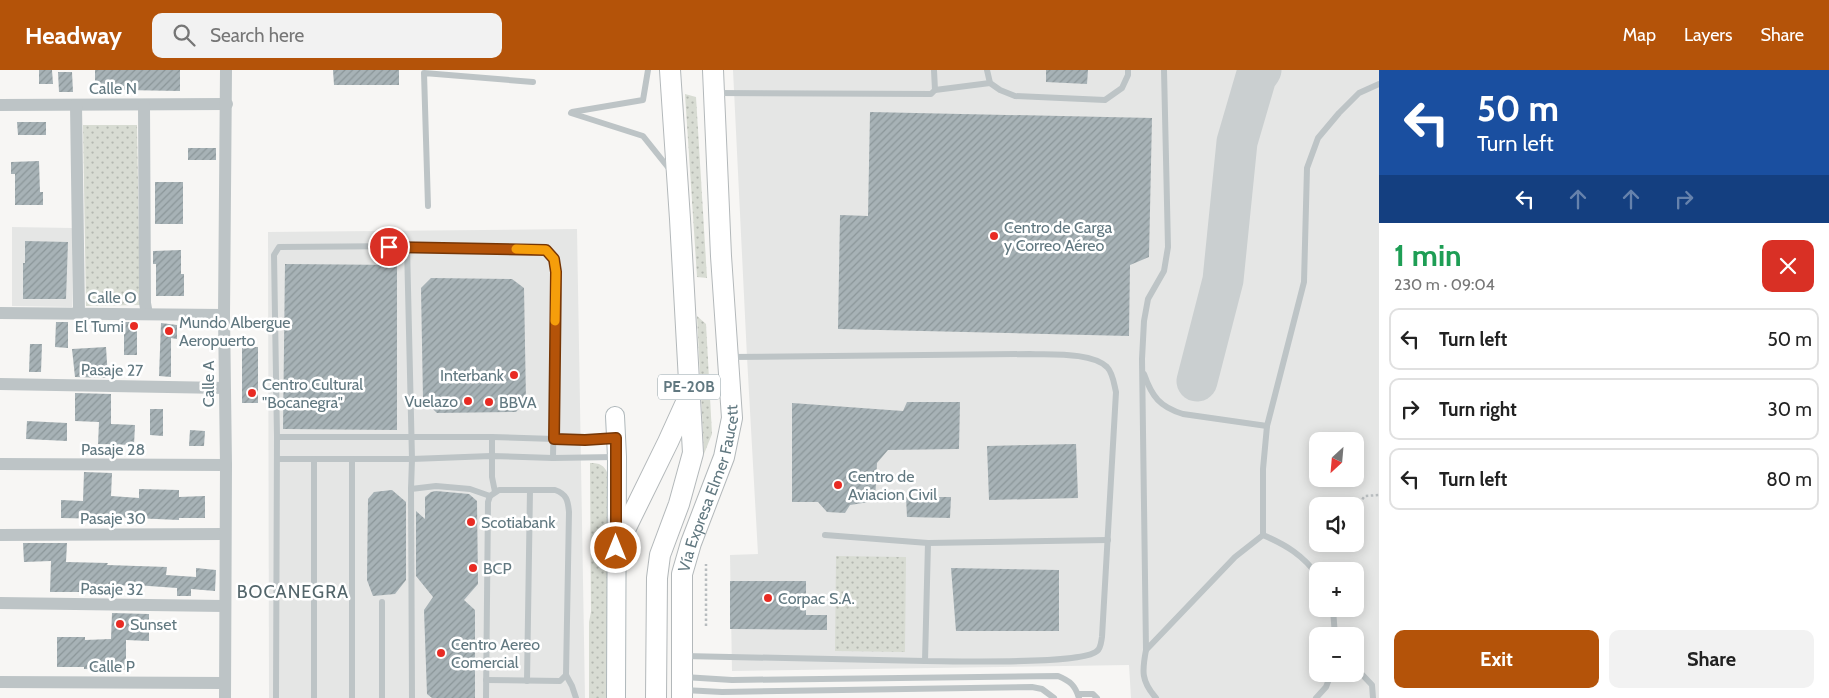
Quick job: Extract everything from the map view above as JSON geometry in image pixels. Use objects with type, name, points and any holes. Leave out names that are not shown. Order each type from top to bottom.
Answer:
[{"type":"highway","name":"Vía Expresa Elmer Faucett","points":[[656,698],[657,578],[660,555],[679,504],[693,453],[670,70]]},
{"type":"highway","name":"Vía Expresa Elmer Faucett","points":[[682,688],[682,574],[684,561],[724,457],[732,418],[721,256],[713,70]]},
{"type":"highway","points":[[616,548],[690,394]]},
{"type":"main road","points":[[615,416],[617,457],[616,698]]},
{"type":"street","name":"Calle A","points":[[224,698],[226,70]]},
{"type":"street","points":[[144,104],[145,303],[147,314]]},
{"type":"street","name":"Calle N","points":[[0,105],[227,104]]},
{"type":"street","points":[[76,105],[79,314]]},
{"type":"street","name":"Calle O","points":[[0,313],[224,315]]},
{"type":"street","name":"Pasaje 27","points":[[0,384],[224,388]]},
{"type":"street","name":"Pasaje 28","points":[[0,464],[226,465]]},
{"type":"street","name":"Pasaje 30","points":[[0,535],[225,534]]},
{"type":"street","name":"Pasaje 32","points":[[0,603],[224,606]]},
{"type":"street","name":"Calle P","points":[[0,682],[224,683]]},
{"type":"lane","points":[[648,70],[642,100],[570,113],[643,136],[677,177]]},
{"type":"lane","points":[[934,70],[935,90]]},
{"type":"lane","points":[[987,70],[990,83],[1000,90],[1015,96],[1105,100],[1122,88],[1128,75],[1128,70]]},
{"type":"lane","points":[[1156,698],[1144,683],[1143,667],[1146,650],[1142,371],[1144,321],[1148,299],[1164,271],[1168,247],[1164,70]]},
{"type":"lane","points":[[428,206],[424,71],[534,82]]},
{"type":"lane","points":[[714,93],[931,94],[935,90],[990,83]]},
{"type":"lane","points":[[1264,535],[1263,469],[1267,426],[1304,282],[1307,168],[1318,138],[1339,113],[1360,93],[1379,84]]},
{"type":"lane","points":[[407,246],[412,438],[412,698]]},
{"type":"lane","points":[[276,698],[277,437],[274,255],[279,247],[407,246],[546,250],[554,259],[556,272],[553,458]]},
{"type":"lane","points":[[681,656],[925,661],[1070,660],[1097,652],[1102,637],[1116,392],[1112,375],[1106,366],[1090,358],[1030,354],[728,357]]},
{"type":"lane","points":[[1142,371],[1153,395],[1170,410],[1183,414],[1267,426]]},
{"type":"lane","points":[[277,437],[492,437],[585,440],[616,438]]},
{"type":"lane","points":[[492,437],[493,494]]},
{"type":"lane","points":[[277,459],[412,459],[491,456],[553,458],[617,457]]},
{"type":"lane","points":[[314,459],[314,698]]},
{"type":"lane","points":[[352,459],[352,698]]},
{"type":"lane","points":[[411,489],[436,486],[470,489],[493,494]]},
{"type":"lane","points":[[486,698],[488,502],[493,494],[499,490],[555,490],[562,493],[568,499],[566,675],[576,698]]},
{"type":"lane","points":[[527,681],[530,490]]},
{"type":"lane","points":[[824,535],[928,543],[1108,540]]},
{"type":"lane","points":[[1146,650],[1235,557],[1264,535]]},
{"type":"lane","points":[[1264,535],[1288,546],[1309,566]]},
{"type":"lane","points":[[925,661],[928,543]]},
{"type":"lane","points":[[382,602],[382,698]]},
{"type":"lane","points":[[486,680],[560,681],[566,675]]},
{"type":"lane","points":[[682,688],[732,680],[1058,676],[1069,681],[1076,688],[1078,696],[1093,694],[1098,698]]},
{"type":"lane","points":[[1364,676],[1372,685],[1373,698]]},
{"type":"lane","points":[[1316,698],[1328,682]]},
{"type":"lane","points":[[682,688],[722,692],[1032,687],[1042,689],[1054,698]]},
{"type":"path","points":[[1364,497],[1379,495]]},
{"type":"path","points":[[706,564],[706,626]]},
{"type":"shaded area","points":[[733,70],[1379,70],[1379,698],[1131,698],[1129,665],[732,671],[730,555],[758,554]]},
{"type":"shaded area","points":[[685,94],[696,97],[707,278],[697,277]]},
{"type":"shaded area","points":[[83,125],[137,125],[140,305],[86,306]]},
{"type":"shaded area","points":[[12,227],[72,228],[72,307],[12,306]]},
{"type":"shaded area","points":[[577,229],[585,698],[269,698],[268,232]]},
{"type":"shaded area","points":[[697,316],[706,324],[712,434],[704,454]]},
{"type":"shaded area","points":[[590,463],[601,465],[608,474],[607,698],[589,698],[589,622],[591,612]]},
{"type":"shaded area","points":[[836,556],[906,557],[905,652],[835,651]]},
{"type":"building","points":[[39,70],[52,70],[53,84],[39,84]]},
{"type":"building","points":[[95,70],[180,70],[180,91],[124,90],[124,86],[95,86]]},
{"type":"building","points":[[333,70],[399,70],[399,85],[334,85]]},
{"type":"building","points":[[1046,70],[1088,70],[1087,84],[1046,82]]},
{"type":"building","points":[[58,72],[72,72],[73,92],[59,92]]},
{"type":"building","name":"Centro de Carga y Correo Aéreo","points":[[870,112],[1152,118],[1149,257],[1130,265],[1129,336],[838,329],[840,215],[868,216]]},
{"type":"building","points":[[17,122],[46,122],[46,135],[18,135]]},
{"type":"building","points":[[188,148],[216,148],[216,160],[188,160]]},
{"type":"building","points":[[39,161],[40,192],[43,192],[43,205],[15,205],[15,174],[11,174],[11,162]]},
{"type":"building","points":[[155,182],[183,182],[183,224],[155,224]]},
{"type":"building","points":[[25,241],[68,242],[66,299],[23,299]]},
{"type":"building","points":[[181,250],[181,274],[184,274],[184,296],[156,296],[156,264],[153,264],[153,251]]},
{"type":"building","points":[[285,264],[397,265],[397,430],[283,429]]},
{"type":"building","points":[[431,278],[512,279],[524,288],[526,401],[516,412],[437,413],[423,400],[421,288]]},
{"type":"building","points":[[56,322],[68,322],[68,348],[55,347]]},
{"type":"building","points":[[124,322],[137,322],[137,355],[124,355]]},
{"type":"building","points":[[161,323],[177,325],[177,339],[171,338],[171,377],[159,376]]},
{"type":"building","points":[[30,344],[42,344],[41,372],[29,372]]},
{"type":"building","points":[[106,347],[108,378],[75,377],[72,349]]},
{"type":"building","points":[[242,347],[258,347],[258,403],[242,403]]},
{"type":"building","points":[[75,393],[111,394],[111,424],[135,425],[134,445],[98,444],[99,422],[75,421]]},
{"type":"building","points":[[907,402],[960,402],[959,449],[888,450],[877,463],[875,501],[850,505],[845,513],[827,512],[818,502],[792,502],[792,403],[903,411]]},
{"type":"building","points":[[150,409],[163,409],[163,436],[150,435]]},
{"type":"building","points":[[27,421],[67,423],[67,441],[26,439]]},
{"type":"building","points":[[190,430],[205,431],[204,446],[189,446]]},
{"type":"building","points":[[1076,444],[1078,498],[989,500],[987,446]]},
{"type":"building","points":[[84,472],[112,473],[111,496],[139,498],[139,489],[179,490],[179,497],[205,496],[205,518],[179,518],[179,520],[111,517],[111,519],[61,518],[61,500],[83,501]]},
{"type":"building","points":[[392,490],[406,502],[406,580],[395,594],[373,596],[367,580],[368,499],[374,492]]},
{"type":"building","points":[[431,492],[469,494],[477,501],[478,584],[464,600],[475,610],[475,698],[432,698],[427,694],[424,610],[433,597],[416,576],[416,511],[425,519],[425,497]]},
{"type":"building","points":[[906,497],[951,497],[950,518],[907,517]]},
{"type":"building","points":[[23,543],[67,543],[66,562],[167,567],[166,575],[196,577],[196,568],[216,570],[215,591],[191,589],[191,596],[177,596],[177,588],[135,585],[93,587],[93,592],[50,592],[51,561],[24,562]]},
{"type":"building","points":[[951,568],[1059,570],[1059,631],[956,631]]},
{"type":"building","name":"Corpac S.A.","points":[[730,581],[806,581],[806,615],[827,615],[827,630],[730,629]]},
{"type":"building","points":[[112,613],[149,614],[149,641],[126,640],[126,670],[57,667],[57,637],[85,637],[85,640],[111,639]]},
{"type":"taxiway","points":[[1197,381],[1223,280],[1237,142],[1256,77],[1261,70]]},
{"type":"slow traffic","points":[[516,249],[546,250],[554,259],[556,272],[555,321]]},
{"type":"place","name":"Centro de Carga y Correo Aéreo","points":[[994,236]]},
{"type":"place","name":"El Tumi","points":[[134,326]]},
{"type":"place","name":"Mundo Albergue Aeropuerto","points":[[169,331]]},
{"type":"place","name":"Interbank","points":[[514,375]]},
{"type":"place","name":"Centro Cultural \"Bocanegra\"","points":[[252,393]]},
{"type":"place","name":"Vuelazo","points":[[468,401]]},
{"type":"place","name":"BBVA","points":[[489,402]]},
{"type":"place","name":"Centro de Aviacion Civil","points":[[838,485]]},
{"type":"place","name":"Scotiabank","points":[[471,522]]},
{"type":"place","name":"BCP","points":[[473,568]]},
{"type":"place","name":"Corpac S.A.","points":[[768,598]]},
{"type":"place","name":"Sunset","points":[[120,624]]},
{"type":"place","name":"Centro Aereo Comercial","points":[[441,653]]},
{"type":"district","name":"BOCANEGRA","points":[[293,592]]},
{"type":"route","points":[[389,247],[546,250],[554,259],[556,272],[554,439],[616,438],[616,548]]}]
